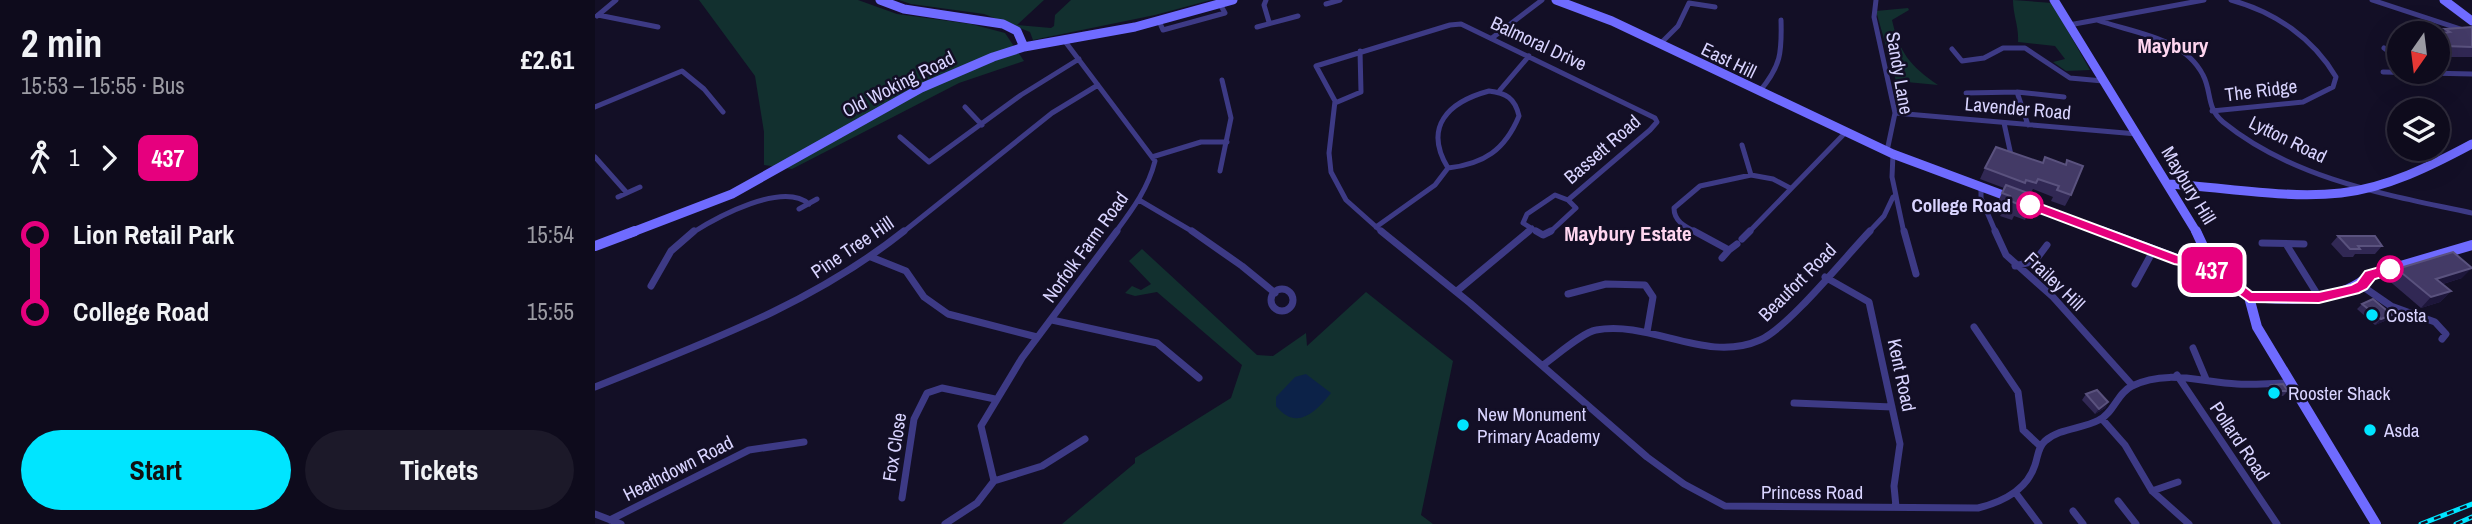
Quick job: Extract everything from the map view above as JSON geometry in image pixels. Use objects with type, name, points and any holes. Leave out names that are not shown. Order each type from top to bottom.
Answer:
[{"type":"street","points":[[596,16],[616,0]]},
{"type":"street","points":[[880,0],[904,9],[1003,24],[1017,31],[1024,47]]},
{"type":"street","name":"Old Woking Road","points":[[595,246],[749,185],[921,88],[993,57],[1024,47],[1159,21],[1233,0]]},
{"type":"street","points":[[1266,0],[1264,5],[1269,22]]},
{"type":"street","points":[[1326,4],[1340,0]]},
{"type":"street","points":[[1492,38],[1542,0]]},
{"type":"street","name":"East Hill","points":[[1556,0],[1585,9],[1890,153]]},
{"type":"street","points":[[1679,0],[1714,7]]},
{"type":"street","name":"Sandy Lane","points":[[1876,0],[1874,17],[1895,113],[1890,153],[1893,197],[1900,210],[1916,274]]},
{"type":"street","name":"Maybury Hill","points":[[2055,0],[2207,250],[2209,259],[2206,264]]},
{"type":"street","points":[[2069,25],[2204,0]]},
{"type":"street","name":"The Ridge","points":[[2212,111],[2302,102],[2333,87],[2336,77],[2322,55],[2274,16],[2259,7],[2231,0]]},
{"type":"street","points":[[2372,0],[2472,33]]},
{"type":"street","points":[[2444,0],[2472,21]]},
{"type":"street","points":[[1660,44],[1678,26],[1689,3]]},
{"type":"street","points":[[596,16],[658,27]]},
{"type":"street","points":[[1257,27],[1298,16]]},
{"type":"street","points":[[1759,92],[1777,72],[1782,55],[1781,20]]},
{"type":"street","points":[[2097,20],[2157,38],[2177,48],[2203,74],[2206,99],[2212,111]]},
{"type":"street","name":"Balmoral Drive","points":[[1335,103],[1316,66],[1455,24],[1492,38],[1644,111],[1657,122]]},
{"type":"street","points":[[1064,40],[1152,156],[1201,142],[1227,142]]},
{"type":"street","points":[[1952,49],[1962,61],[1984,58],[1989,52],[1998,49],[2028,46],[2070,79],[2103,81]]},
{"type":"street","points":[[1360,51],[1361,92],[1335,103],[1329,153],[1331,172],[1346,200],[1376,227],[1435,185],[1448,168],[1471,166],[1505,147],[1519,116],[1515,101],[1500,90]]},
{"type":"street","points":[[1448,168],[1435,147],[1436,131],[1445,116],[1457,105],[1477,94],[1500,90],[1529,56]]},
{"type":"street","points":[[900,137],[929,162],[1042,78],[1079,60]]},
{"type":"street","points":[[595,107],[682,71],[709,95],[723,112]]},
{"type":"street","points":[[2450,73],[2472,74]]},
{"type":"street","points":[[1220,171],[1231,118],[1222,80]]},
{"type":"street","name":"Pine Tree Hill","points":[[595,387],[765,318],[871,257],[1052,113],[1098,85]]},
{"type":"street","points":[[2017,92],[2028,125]]},
{"type":"street","points":[[1966,93],[2017,92],[2064,97]]},
{"type":"street","points":[[965,107],[982,125]]},
{"type":"street","name":"Lytton Road","points":[[2212,111],[2222,122],[2259,146],[2307,169],[2364,188],[2472,213]]},
{"type":"street","name":"Lavender Road","points":[[1895,113],[2137,134]]},
{"type":"street","name":"Bassett Road","points":[[1568,200],[1657,122]]},
{"type":"street","points":[[2004,123],[2011,155]]},
{"type":"street","points":[[1722,258],[1845,133]]},
{"type":"street","points":[[2168,184],[2300,195],[2340,193],[2364,188],[2437,161],[2472,144]]},
{"type":"street","points":[[1742,145],[1751,175]]},
{"type":"street","points":[[1890,153],[2179,261],[2206,264],[2249,297],[2319,297],[2362,286],[2370,275],[2472,245]]},
{"type":"street","name":"Norfolk Farm Road","points":[[994,481],[981,426],[995,399],[1037,337],[1139,200],[1151,177],[1155,161],[1152,156]]},
{"type":"street","points":[[595,157],[627,193]]},
{"type":"street","points":[[1729,250],[1680,223],[1674,215],[1674,208],[1700,186],[1751,175],[1773,179],[1790,188]]},
{"type":"street","points":[[618,197],[640,187]]},
{"type":"street","name":"Frailey Hill","points":[[1981,187],[1981,198],[2006,256],[2053,298],[2132,385]]},
{"type":"street","name":"Bassett Road","points":[[1555,195],[1568,200],[1576,208],[1573,214],[1548,234],[1532,228],[1523,219],[1555,195]]},
{"type":"street","points":[[651,286],[663,260],[682,239],[719,218],[782,196],[802,198],[809,204]]},
{"type":"street","name":"Beaufort Road","points":[[1543,365],[1594,330],[1621,328],[1701,345],[1725,347],[1760,340],[1785,321],[1884,216],[1893,197]]},
{"type":"street","points":[[799,209],[817,200]]},
{"type":"street","points":[[1139,200],[1200,234],[1236,258],[1275,293]]},
{"type":"street","points":[[711,202],[719,218]]},
{"type":"street","name":"Princess Road","points":[[1376,227],[1457,291],[1661,468],[1703,497],[1725,506],[1978,508],[2004,500],[2015,492]]},
{"type":"street","points":[[1457,291],[1532,228]]},
{"type":"street","points":[[2262,243],[2304,244]]},
{"type":"street","points":[[2286,244],[2319,297]]},
{"type":"street","points":[[2015,266],[2037,263],[2047,245]]},
{"type":"street","points":[[2135,284],[2153,251]]},
{"type":"street","points":[[871,257],[906,271],[924,297],[948,314],[1037,337]]},
{"type":"street","name":"Kent Road","points":[[1825,277],[1870,302],[1901,444],[1894,486],[1896,507]]},
{"type":"street","points":[[1568,294],[1592,284],[1619,282],[1645,285],[1653,297],[1647,332]]},
{"type":"street","points":[[2362,286],[2391,306],[2435,322],[2447,334],[2442,339]]},
{"type":"street","points":[[2249,297],[2254,322],[2376,524]]},
{"type":"street","points":[[1052,320],[1157,343],[1199,378]]},
{"type":"street","points":[[1974,327],[2018,392],[2023,430],[2041,446]]},
{"type":"street","points":[[2193,348],[2206,379]]},
{"type":"street","points":[[2039,524],[2015,492],[2032,473],[2041,446],[2052,437],[2102,419],[2112,411],[2121,392],[2132,385],[2160,376],[2177,375],[2243,384],[2290,383]]},
{"type":"street","name":"Pollard Road","points":[[2177,375],[2277,524]]},
{"type":"street","name":"Fox Close","points":[[902,498],[915,408],[924,393],[937,388],[995,399]]},
{"type":"street","points":[[1794,403],[1892,407]]},
{"type":"street","points":[[2102,419],[2125,445],[2152,491],[2189,524]]},
{"type":"street","points":[[945,524],[977,503],[994,481],[1027,475],[1063,456],[1085,439]]},
{"type":"street","name":"Heathdown Road","points":[[610,520],[748,450],[804,442]]},
{"type":"street","points":[[2152,491],[2178,482]]},
{"type":"street","points":[[2118,500],[2136,524]]},
{"type":"street","points":[[2073,511],[2083,524]]},
{"type":"street","points":[[595,514],[621,524]]},
{"type":"green space","points":[[699,0],[858,0],[897,14],[971,24],[1005,33],[1024,61],[959,83],[792,169],[764,165],[764,132],[755,76]]},
{"type":"green space","points":[[899,0],[1044,0],[1017,25],[1051,28],[1054,26],[1055,15],[1071,0],[1211,0],[1155,15],[1033,40],[1030,32],[984,14]]},
{"type":"green space","points":[[2013,0],[2052,3],[2090,70],[2066,71],[2053,62],[2065,59],[2055,46],[2018,42]]},
{"type":"green space","points":[[1909,10],[1892,20],[1898,41],[1913,65],[1938,85],[1896,81],[1876,11]]},
{"type":"green space","points":[[1142,249],[1257,355],[1273,356],[1306,333],[1307,346],[1366,292],[1453,361],[1421,515],[1433,524],[1062,524],[1135,463],[1135,458],[1231,398],[1242,365],[1157,292],[1135,296],[1125,293],[1132,286],[1141,290],[1151,284],[1129,261]]},
{"type":"water","points":[[1306,374],[1331,393],[1312,412],[1298,418],[1291,417],[1276,406],[1276,397],[1295,377]]},
{"type":"building","points":[[2472,27],[2472,47],[2450,46],[2450,29]]},
{"type":"building","points":[[1996,147],[2043,163],[2045,157],[2066,165],[2067,160],[2083,166],[2071,195],[2057,190],[2059,186],[2038,179],[2036,183],[2026,180],[2025,183],[1985,168]]},
{"type":"building","points":[[2006,185],[2036,196],[2032,204],[2022,200],[2020,205],[2008,200],[2010,196],[2002,193]]},
{"type":"building","points":[[2338,236],[2375,236],[2382,246],[2358,246],[2360,249],[2350,249]]},
{"type":"building","points":[[2453,252],[2472,268],[2436,279],[2451,291],[2431,297],[2397,269]]},
{"type":"building","points":[[2373,299],[2392,315],[2381,319],[2362,304]]},
{"type":"building","points":[[2283,384],[2288,391],[2275,391],[2271,385]]},
{"type":"building","points":[[2097,390],[2108,402],[2099,409],[2086,394]]},
{"type":"railway","points":[[2421,524],[2472,504]]},
{"type":"railway","points":[[2456,524],[2472,517]]},
{"type":"bus line","name":"437","points":[[2030,205],[2179,261],[2206,264],[2249,297],[2319,297],[2362,286],[2370,275],[2390,269]]},
{"type":"place","name":"College Road","points":[[2030,205]]},
{"type":"place","name":"Costa","points":[[2372,315]]},
{"type":"place","name":"Rooster Shack","points":[[2274,393]]},
{"type":"place","name":"New Monument Primary Academy","points":[[1463,425]]},
{"type":"place","name":"Asda","points":[[2370,430]]},
{"type":"district","name":"Maybury","points":[[2173,46]]},
{"type":"district","name":"Maybury Estate","points":[[1628,234]]}]
